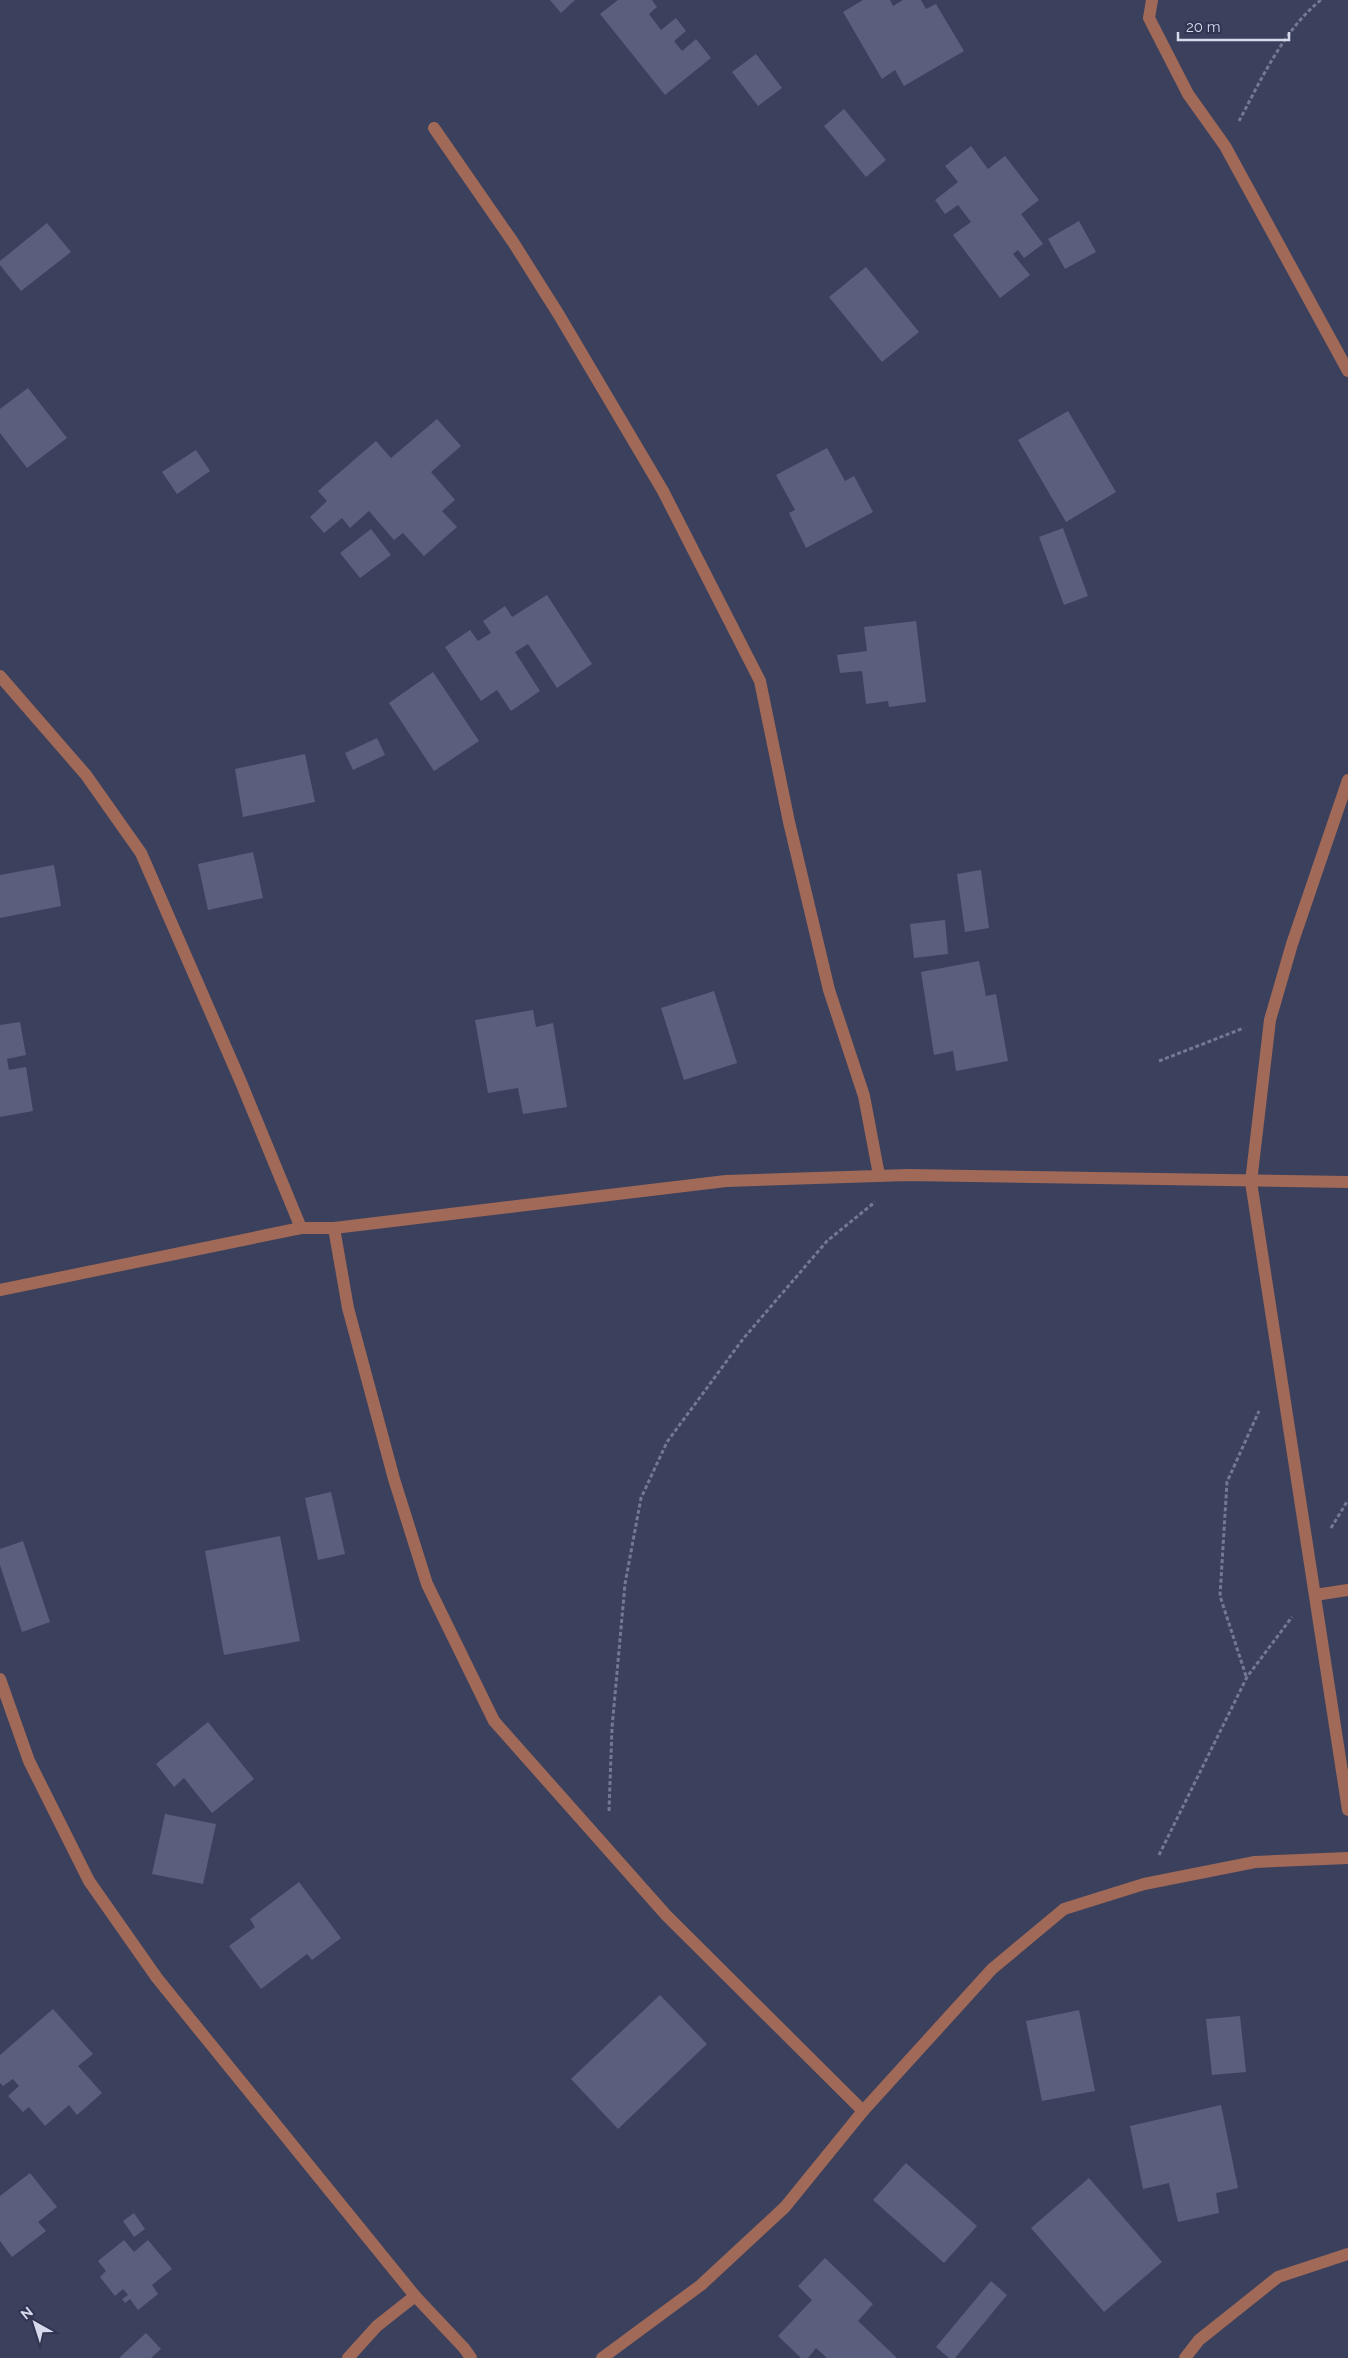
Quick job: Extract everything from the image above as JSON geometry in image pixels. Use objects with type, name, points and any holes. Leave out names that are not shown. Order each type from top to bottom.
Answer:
[{"type":"street","points":[[1152,0],[1149,18],[1188,94],[1225,146],[1348,371]]},
{"type":"street","points":[[434,128],[513,242],[554,307],[658,483],[760,681],[789,822],[824,971],[864,1096],[879,1175]]},
{"type":"street","points":[[0,676],[86,775],[141,853],[240,1080],[301,1228]]},
{"type":"street","points":[[1348,780],[1292,944],[1270,1020],[1251,1182],[1278,1368],[1315,1591],[1348,1810]]},
{"type":"street","points":[[0,1290],[301,1228],[334,1228],[726,1181],[908,1175],[1251,1182],[1348,1182]]},
{"type":"street","points":[[334,1228],[348,1308],[394,1479],[427,1584],[494,1721],[608,1847],[666,1915],[863,2111]]},
{"type":"street","points":[[1315,1591],[1348,1590]]},
{"type":"street","points":[[0,1680],[29,1761],[89,1881],[157,1978],[415,2296],[464,2348],[471,2358]]},
{"type":"street","points":[[602,2358],[701,2285],[785,2207],[863,2111],[992,1969],[1064,1910],[1144,1884],[1255,1862],[1348,1858]]},
{"type":"street","points":[[1185,2358],[1199,2340],[1278,2277],[1348,2254]]},
{"type":"street","points":[[348,2358],[377,2326],[415,2296]]},
{"type":"path","points":[[1225,146],[1277,51],[1320,0]]},
{"type":"path","points":[[1159,1061],[1230,1032],[1270,1020]]},
{"type":"path","points":[[608,1847],[612,1728],[625,1584],[641,1498],[667,1442],[744,1339],[827,1241],[908,1175]]},
{"type":"path","points":[[1247,1677],[1220,1596],[1228,1482],[1278,1368]]},
{"type":"path","points":[[1144,1884],[1247,1677],[1315,1591]]},
{"type":"building","points":[[550,0],[575,0],[561,13]]},
{"type":"building","points":[[618,0],[652,0],[657,7],[649,14],[661,30],[676,18],[686,31],[674,41],[682,51],[696,39],[711,58],[665,95],[600,14]]},
{"type":"building","points":[[863,0],[890,0],[893,6],[903,0],[921,0],[926,9],[936,4],[964,51],[904,86],[895,70],[882,79],[843,12]]},
{"type":"building","points":[[756,54],[782,88],[758,106],[732,72]]},
{"type":"building","points":[[844,109],[886,160],[866,177],[824,126]]},
{"type":"building","points":[[971,146],[988,169],[1005,156],[1039,200],[1021,214],[1043,244],[1024,258],[1018,250],[1013,254],[1030,275],[1000,298],[953,235],[971,222],[958,205],[945,214],[935,200],[958,182],[945,166]]},
{"type":"building","points":[[1079,221],[1096,252],[1065,269],[1048,239]]},
{"type":"building","points":[[47,223],[71,252],[21,291],[0,265],[0,261]]},
{"type":"building","points":[[866,267],[919,332],[882,362],[829,297]]},
{"type":"building","points":[[28,388],[67,438],[27,468],[0,433],[0,409]]},
{"type":"building","points":[[1068,411],[1116,492],[1066,522],[1018,440]]},
{"type":"building","points":[[437,419],[461,446],[431,472],[455,500],[442,511],[457,527],[424,556],[403,533],[394,540],[369,511],[350,528],[342,518],[324,533],[310,517],[327,501],[318,491],[376,441],[391,458]]},
{"type":"building","points":[[827,448],[845,481],[854,476],[873,512],[806,548],[789,513],[795,510],[776,475]]},
{"type":"building","points":[[196,450],[210,471],[177,494],[162,472]]},
{"type":"building","points":[[1063,528],[1088,596],[1064,605],[1039,537]]},
{"type":"building","points":[[371,529],[391,555],[360,578],[340,553]]},
{"type":"building","points":[[547,595],[592,664],[557,688],[528,644],[515,652],[540,691],[511,711],[497,690],[481,701],[445,647],[470,630],[478,641],[491,633],[483,621],[505,606],[512,617]]},
{"type":"building","points":[[916,621],[926,702],[889,707],[888,701],[866,704],[862,671],[840,673],[837,655],[867,651],[864,627]]},
{"type":"building","points":[[433,672],[479,741],[434,771],[389,703]]},
{"type":"building","points":[[377,738],[385,755],[353,770],[345,753]]},
{"type":"building","points":[[305,754],[315,802],[243,817],[235,769]]},
{"type":"building","points":[[253,852],[263,898],[208,910],[198,864]]},
{"type":"building","points":[[54,865],[61,906],[0,918],[0,875]]},
{"type":"building","points":[[981,870],[989,928],[965,932],[957,874]]},
{"type":"building","points":[[945,920],[948,954],[914,958],[910,924]]},
{"type":"building","points":[[979,961],[986,996],[996,994],[1008,1061],[956,1071],[953,1051],[934,1055],[921,972]]},
{"type":"building","points":[[714,991],[737,1063],[684,1080],[661,1008]]},
{"type":"building","points":[[533,1010],[536,1027],[553,1023],[567,1107],[523,1114],[518,1088],[488,1093],[475,1020]]},
{"type":"building","points":[[20,1022],[26,1055],[7,1059],[9,1070],[26,1067],[33,1111],[0,1117],[0,1025]]},
{"type":"building","points":[[331,1492],[345,1554],[318,1560],[305,1498]]},
{"type":"building","points":[[280,1536],[300,1641],[224,1655],[205,1551]]},
{"type":"building","points":[[23,1541],[50,1622],[22,1632],[0,1565],[0,1549]]},
{"type":"building","points":[[208,1722],[254,1779],[212,1813],[184,1778],[174,1787],[156,1764]]},
{"type":"building","points":[[165,1814],[216,1824],[203,1884],[152,1874]]},
{"type":"building","points":[[299,1882],[341,1938],[312,1960],[307,1954],[261,1989],[229,1946],[255,1927],[250,1919]]},
{"type":"building","points":[[660,1995],[707,2044],[618,2129],[571,2079]]},
{"type":"building","points":[[53,2009],[93,2054],[78,2066],[102,2093],[77,2115],[69,2105],[45,2126],[29,2107],[23,2112],[8,2096],[19,2086],[13,2079],[3,2086],[0,2083],[0,2055]]},
{"type":"building","points":[[1079,2010],[1095,2091],[1042,2101],[1026,2021]]},
{"type":"building","points":[[1240,2016],[1246,2072],[1212,2075],[1206,2019]]},
{"type":"building","points":[[1221,2105],[1238,2188],[1216,2193],[1219,2213],[1178,2222],[1169,2183],[1143,2189],[1130,2126]]},
{"type":"building","points":[[906,2163],[977,2226],[944,2263],[873,2200]]},
{"type":"building","points":[[30,2173],[57,2207],[38,2222],[46,2231],[12,2257],[0,2241],[0,2196]]},
{"type":"building","points":[[1089,2178],[1162,2262],[1104,2312],[1031,2228]]},
{"type":"building","points":[[134,2213],[145,2229],[134,2237],[123,2221]]},
{"type":"building","points":[[124,2240],[134,2252],[148,2240],[172,2269],[152,2285],[158,2294],[138,2310],[130,2299],[125,2303],[122,2299],[128,2295],[123,2289],[115,2296],[100,2277],[106,2271],[98,2261]]},
{"type":"building","points":[[825,2258],[873,2304],[858,2321],[897,2358],[827,2358],[816,2348],[808,2358],[801,2358],[778,2336],[812,2300],[798,2286]]},
{"type":"building","points":[[991,2281],[1007,2295],[955,2358],[949,2358],[936,2347]]},
{"type":"building","points":[[146,2333],[161,2349],[151,2358],[119,2358]]}]
